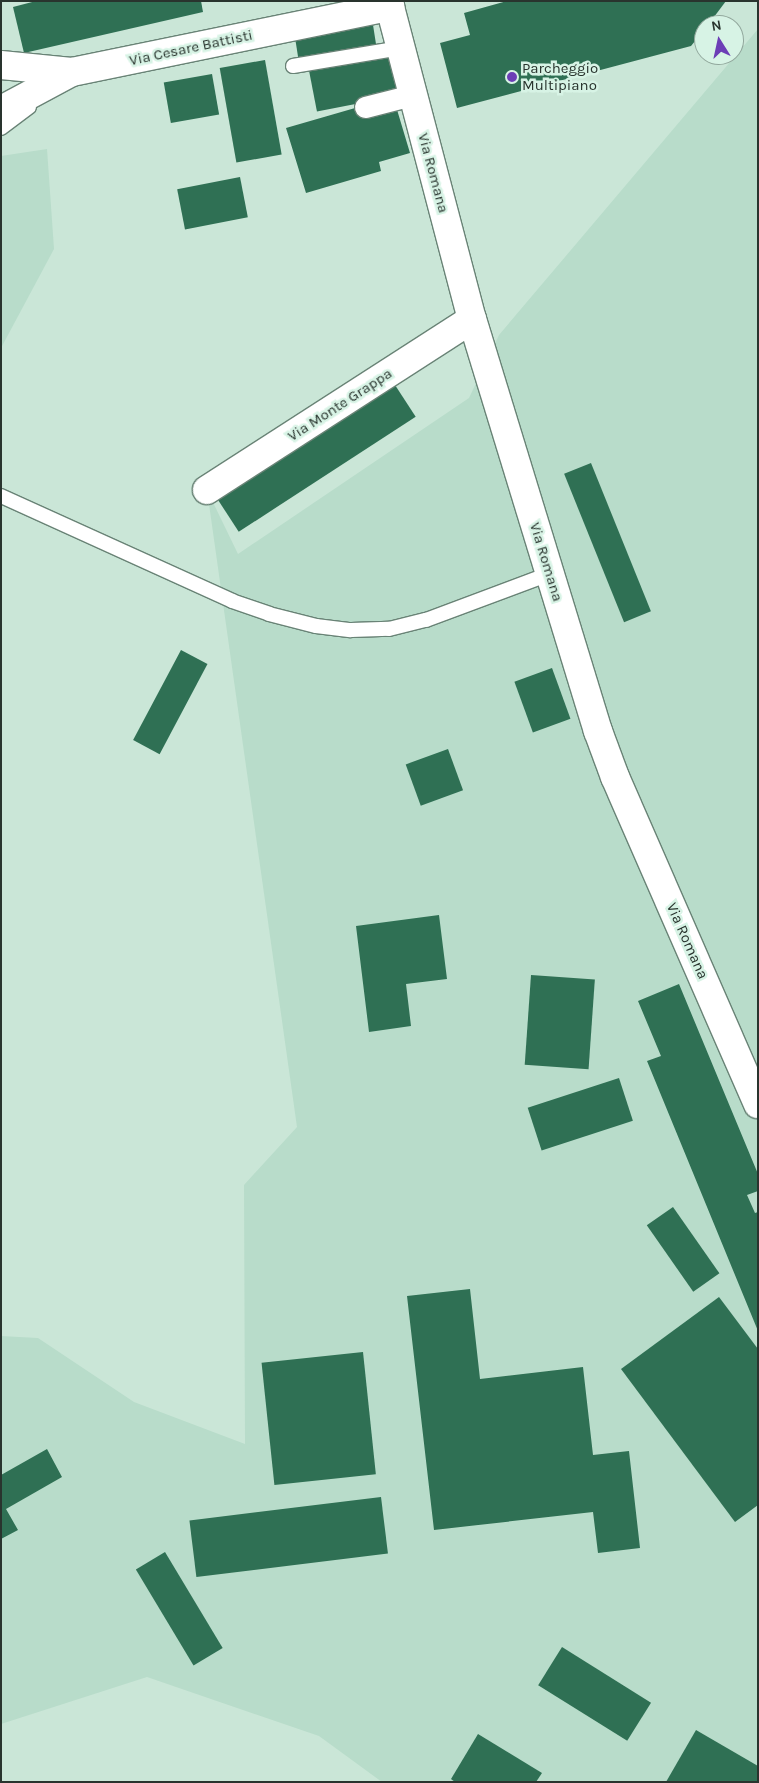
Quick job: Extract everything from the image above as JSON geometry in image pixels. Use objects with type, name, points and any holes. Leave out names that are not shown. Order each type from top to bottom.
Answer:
[{"type":"street","name":"Via Romana","points":[[389,4],[472,320],[606,754],[758,1104]]},
{"type":"street","name":"Via Cesare Battisti","points":[[1,110],[72,72],[389,4]]},
{"type":"street","points":[[1,65],[72,72]]},
{"type":"street","points":[[365,107],[412,95]]},
{"type":"street","name":"Via Monte Grappa","points":[[208,490],[472,320]]},
{"type":"lane","points":[[293,66],[400,48]]},
{"type":"lane","points":[[1,128],[72,72]]},
{"type":"lane","points":[[1,496],[225,598],[269,614],[316,626],[351,630],[389,629],[426,620],[550,574]]},
{"type":"shaded area","points":[[758,29],[758,1782],[382,1782],[319,1736],[147,1677],[1,1724],[1,1336],[38,1338],[134,1402],[245,1444],[244,1185],[297,1127],[207,490],[238,554],[469,398],[499,335],[728,65],[744,65],[744,46]]},
{"type":"shaded area","points":[[47,149],[54,249],[1,348],[1,156]]},
{"type":"building","points":[[36,1],[201,1],[203,12],[24,53],[13,7]]},
{"type":"building","name":"Parcheggio Multipiano","points":[[507,1],[726,1],[716,15],[694,15],[694,42],[691,46],[457,108],[440,43],[470,35],[464,13]]},
{"type":"building","points":[[373,25],[377,49],[299,61],[295,37]]},
{"type":"building","points":[[392,52],[400,95],[317,111],[309,68]]},
{"type":"building","points":[[265,60],[282,155],[236,163],[220,68]]},
{"type":"building","points":[[212,74],[219,114],[171,123],[164,83]]},
{"type":"building","points":[[395,103],[410,153],[379,162],[381,171],[306,193],[286,128],[362,106]]},
{"type":"building","points":[[240,177],[248,217],[185,229],[177,189]]},
{"type":"building","points":[[395,385],[416,417],[239,532],[218,500]]},
{"type":"building","points":[[591,463],[651,611],[624,622],[564,474]]},
{"type":"building","points":[[181,650],[207,664],[160,754],[133,740]]},
{"type":"building","points":[[552,668],[570,719],[533,732],[514,682]]},
{"type":"building","points":[[448,749],[463,790],[421,806],[406,764]]},
{"type":"building","points":[[439,915],[447,979],[406,984],[411,1026],[369,1032],[356,926]]},
{"type":"building","points":[[531,975],[595,979],[589,1069],[525,1065]]},
{"type":"building","points":[[679,984],[758,1174],[758,1191],[747,1195],[755,1213],[758,1212],[758,1331],[647,1061],[661,1056],[638,1001]]},
{"type":"building","points":[[619,1078],[633,1121],[542,1150],[528,1108]]},
{"type":"building","points":[[673,1207],[719,1273],[693,1292],[647,1225]]},
{"type":"building","points":[[470,1289],[480,1379],[583,1367],[593,1455],[629,1451],[640,1548],[598,1553],[593,1512],[434,1530],[407,1296]]},
{"type":"building","points":[[719,1297],[758,1349],[758,1505],[735,1522],[621,1369]]},
{"type":"building","points":[[363,1352],[376,1474],[274,1485],[262,1363]]},
{"type":"building","points":[[47,1449],[62,1477],[6,1509],[18,1530],[1,1539],[1,1475]]},
{"type":"building","points":[[381,1497],[388,1554],[196,1577],[189,1521]]},
{"type":"building","points":[[165,1552],[223,1648],[194,1666],[136,1570]]},
{"type":"building","points":[[562,1647],[651,1703],[627,1741],[538,1685]]},
{"type":"building","points":[[696,1730],[758,1766],[758,1782],[666,1782]]},
{"type":"building","points":[[478,1734],[542,1773],[536,1782],[455,1782],[451,1779]]},
{"type":"place","name":"Parcheggio Multipiano","points":[[512,77]]}]
